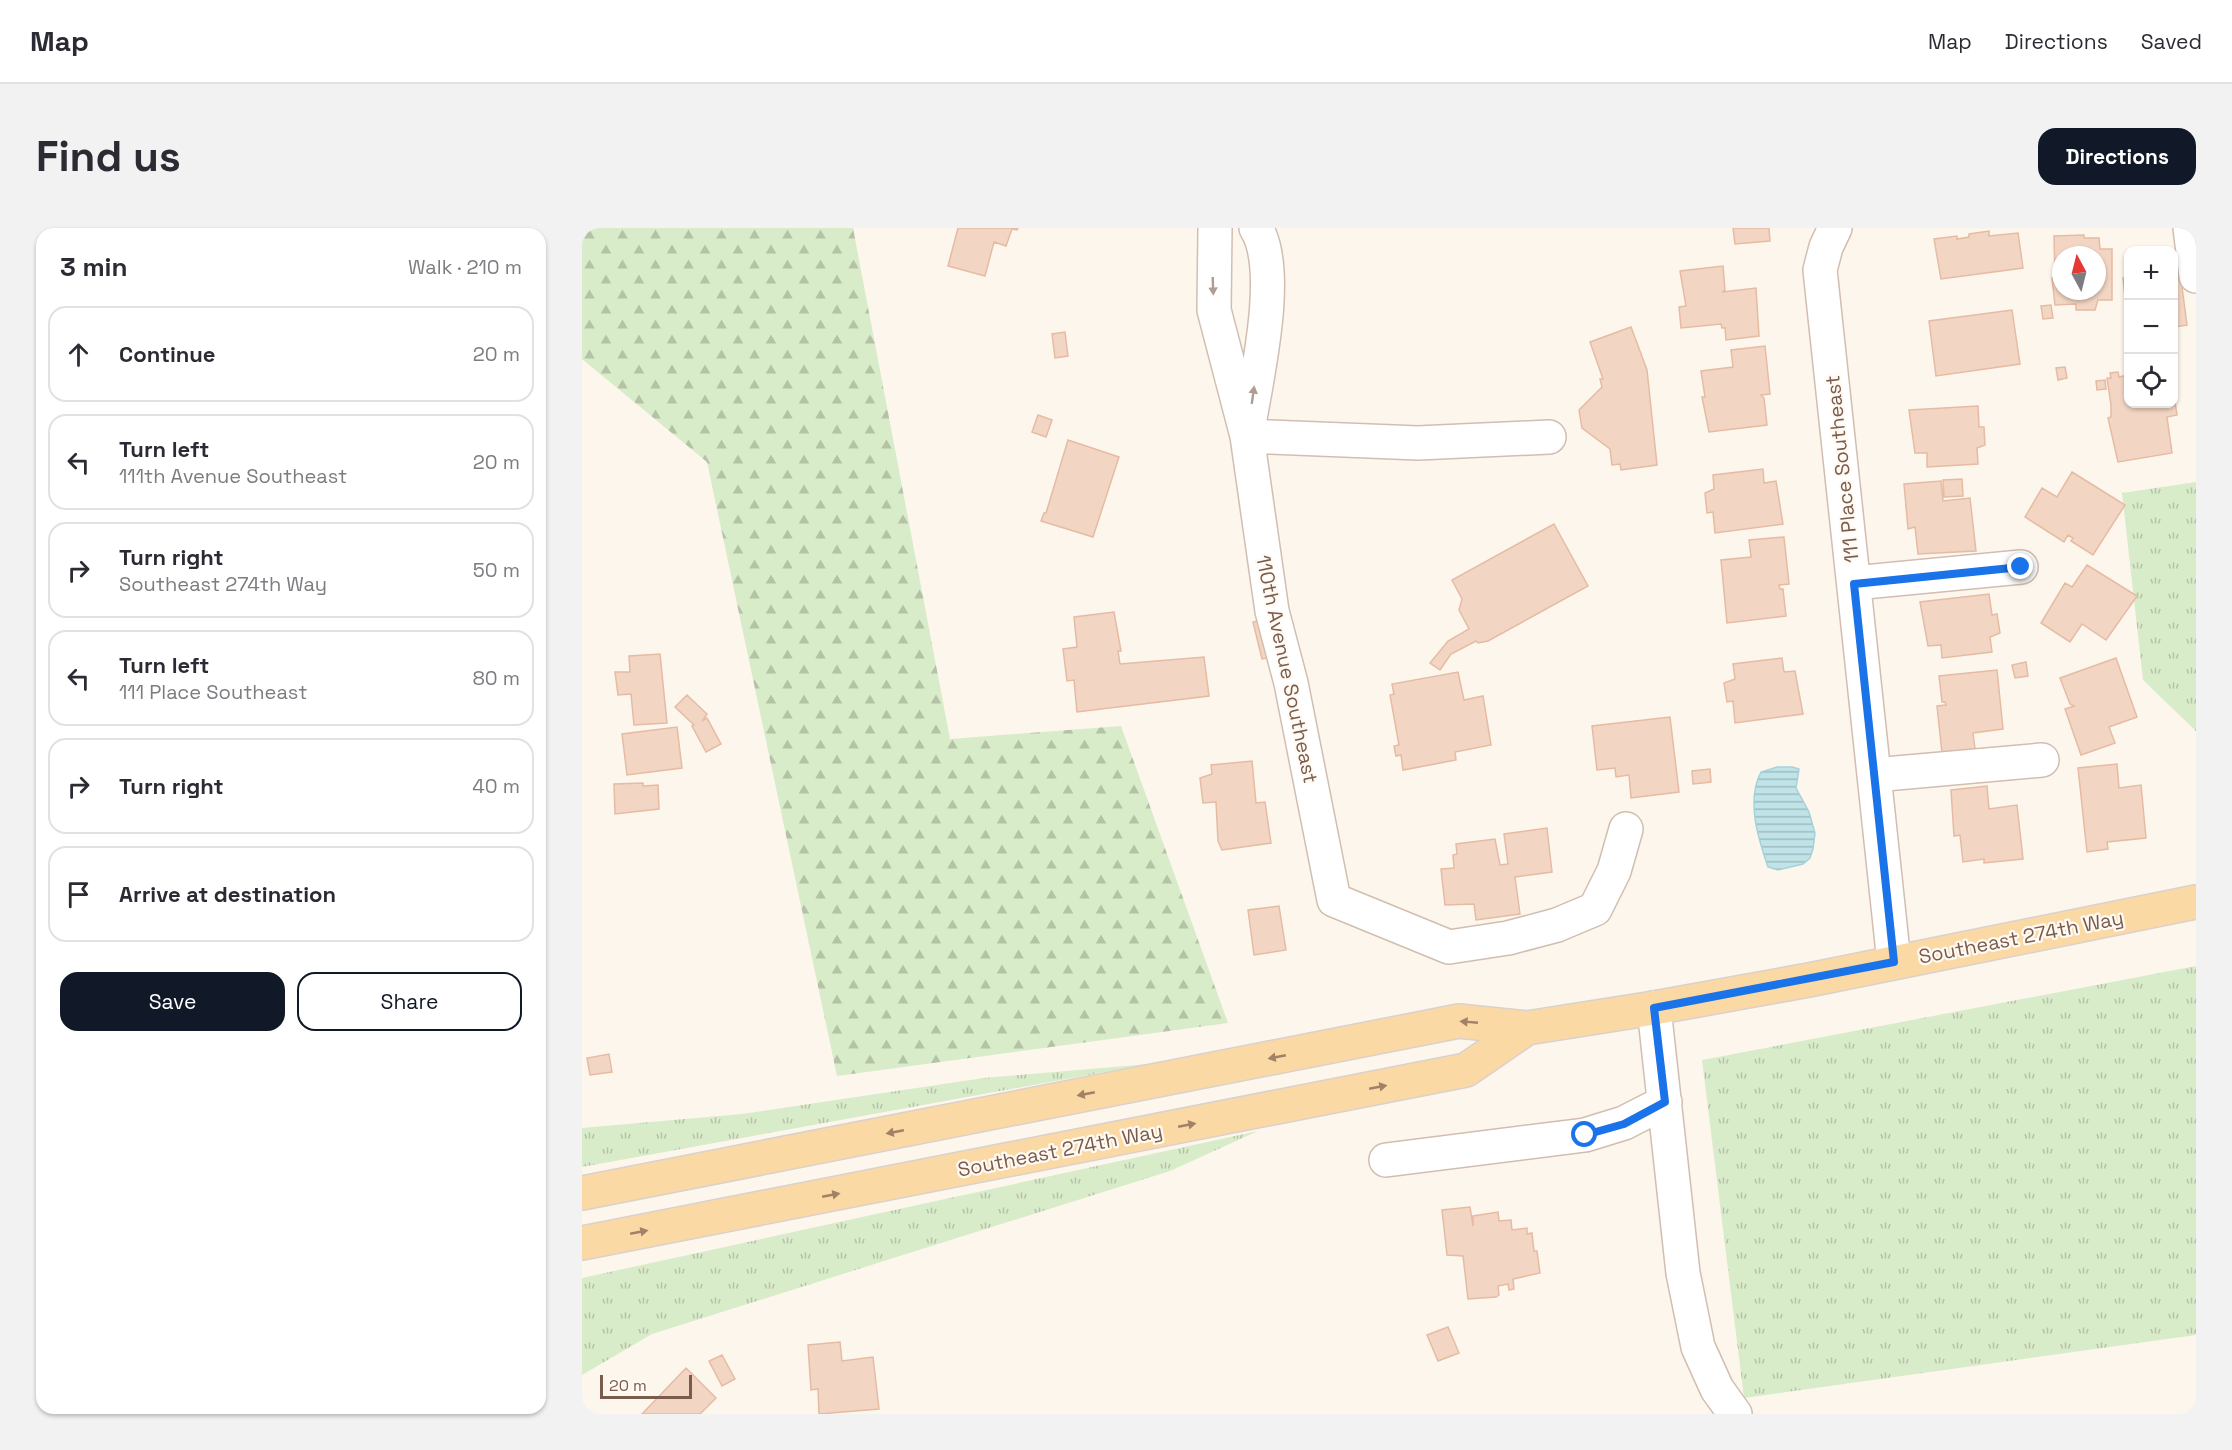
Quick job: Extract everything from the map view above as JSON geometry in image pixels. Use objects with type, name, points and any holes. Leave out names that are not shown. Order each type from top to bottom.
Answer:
[{"type":"main road","name":"Southeast 274th Way","points":[[582,1193],[1459,1021],[1527,1028],[1654,1008],[2196,902]]},
{"type":"main road","name":"Southeast 274th Way","points":[[582,1243],[1466,1070],[1527,1028]]},
{"type":"street","name":"110th Avenue Southeast","points":[[1215,228],[1214,310],[1247,436],[1272,611],[1291,683],[1334,900],[1449,947],[1508,938],[1557,925],[1595,909],[1614,871],[1626,828]]},
{"type":"street","name":"110th Avenue Southeast","points":[[1247,436],[1269,288],[1267,259],[1256,228]]},
{"type":"street","name":"111 Place Southeast","points":[[1835,228],[1826,247],[1820,270],[1894,962]]},
{"type":"street","points":[[2190,228],[2196,276]]},
{"type":"street","points":[[1247,436],[1418,443],[1549,437]]},
{"type":"street","points":[[1854,584],[2021,567]]},
{"type":"street","points":[[1874,775],[2042,760]]},
{"type":"street","points":[[1654,1008],[1683,1273],[1698,1347],[1717,1389],[1735,1414]]},
{"type":"street","points":[[1386,1160],[1585,1135],[1624,1124],[1665,1102]]},
{"type":"green space","points":[[582,228],[853,228],[950,739],[1121,726],[1228,1023],[837,1076],[707,462],[582,359]]},
{"type":"green space","points":[[2196,482],[2196,731],[2143,680],[2122,493]]},
{"type":"green space","points":[[2196,966],[2196,1335],[1744,1398],[1702,1060]]},
{"type":"green space","points":[[1149,1064],[582,1167],[582,1128],[742,1114],[984,1078]]},
{"type":"green space","points":[[1258,1131],[1170,1171],[652,1334],[582,1375],[582,1278]]},
{"type":"water","points":[[1777,767],[1799,769],[1796,788],[1809,812],[1815,833],[1810,858],[1803,864],[1778,870],[1768,867],[1757,832],[1754,807],[1754,795],[1761,772]]},
{"type":"building","points":[[958,228],[1018,228],[1017,230],[1012,229],[1006,246],[994,242],[985,276],[948,266]]},
{"type":"building","points":[[1733,228],[1769,228],[1770,241],[1735,244]]},
{"type":"building","points":[[1989,231],[1989,236],[2018,233],[2023,268],[1941,279],[1934,239],[1957,236],[1957,239],[1969,237],[1969,234]]},
{"type":"building","points":[[2084,235],[2084,238],[2099,238],[2100,246],[2054,246],[2054,236]]},
{"type":"building","points":[[2106,249],[2112,249],[2112,300],[2106,300]]},
{"type":"building","points":[[2178,256],[2187,325],[2178,326]]},
{"type":"building","points":[[1723,266],[1725,290],[1722,292],[1756,288],[1759,336],[1726,340],[1725,328],[1722,328],[1721,324],[1681,328],[1679,307],[1686,306],[1680,271]]},
{"type":"building","points":[[2054,300],[2098,300],[2095,310],[2076,310],[2076,304],[2055,305]]},
{"type":"building","points":[[2051,305],[2053,318],[2043,319],[2041,306]]},
{"type":"building","points":[[2012,310],[2020,364],[1936,376],[1929,321]]},
{"type":"building","points":[[1631,327],[1647,370],[1657,465],[1621,470],[1620,464],[1612,465],[1610,449],[1582,428],[1579,410],[1602,387],[1600,379],[1603,379],[1590,342]]},
{"type":"building","points":[[1065,332],[1068,356],[1055,358],[1052,334]]},
{"type":"building","points":[[1765,346],[1770,394],[1761,395],[1764,398],[1767,425],[1709,432],[1702,397],[1705,397],[1701,371],[1733,367],[1731,350]]},
{"type":"building","points":[[2065,367],[2067,378],[2058,380],[2056,368]]},
{"type":"building","points":[[2118,372],[2119,377],[2124,376],[2124,408],[2176,408],[2177,415],[2167,417],[2172,453],[2118,462],[2108,418],[2111,417],[2107,378],[2111,378],[2110,373]]},
{"type":"building","points":[[2105,380],[2106,389],[2097,390],[2096,381]]},
{"type":"building","points":[[1978,406],[1979,427],[1984,427],[1985,445],[1977,448],[1978,464],[1927,467],[1927,453],[1915,453],[1909,410]]},
{"type":"building","points":[[1038,415],[1052,420],[1046,437],[1032,432]]},
{"type":"building","points":[[1068,440],[1119,457],[1093,537],[1041,521],[1046,513]]},
{"type":"building","points":[[1763,469],[1764,483],[1776,481],[1783,524],[1715,533],[1713,512],[1707,513],[1705,493],[1714,489],[1713,475]]},
{"type":"building","points":[[2072,472],[2125,505],[2093,555],[2071,541],[2073,538],[2068,535],[2064,542],[2025,517],[2042,488],[2057,497]]},
{"type":"building","points":[[1962,479],[1963,496],[1944,497],[1943,480]]},
{"type":"building","points":[[1941,481],[1943,501],[1970,498],[1976,551],[1918,554],[1915,527],[1908,529],[1904,484]]},
{"type":"building","points":[[1554,524],[1588,586],[1488,641],[1478,643],[1476,641],[1451,654],[1440,670],[1430,663],[1448,641],[1469,629],[1459,610],[1462,599],[1452,580]]},
{"type":"building","points":[[1784,537],[1789,584],[1779,585],[1780,589],[1783,589],[1786,616],[1727,623],[1721,560],[1751,557],[1749,540]]},
{"type":"building","points":[[2087,565],[2137,596],[2106,640],[2082,624],[2070,642],[2041,623],[2065,583],[2072,587]]},
{"type":"building","points":[[1989,594],[1992,615],[1997,614],[2000,633],[1990,637],[1992,652],[1942,658],[1941,645],[1928,646],[1920,602]]},
{"type":"building","points":[[1114,612],[1121,651],[1118,651],[1120,664],[1204,657],[1209,696],[1077,712],[1074,680],[1067,681],[1063,649],[1077,647],[1074,617]]},
{"type":"building","points":[[1265,619],[1274,657],[1262,659],[1253,622]]},
{"type":"building","points":[[660,654],[667,723],[634,725],[631,694],[618,695],[615,672],[630,672],[629,656]]},
{"type":"building","points":[[1782,658],[1784,672],[1795,671],[1803,714],[1735,723],[1733,701],[1727,702],[1724,683],[1735,679],[1733,664]]},
{"type":"building","points":[[2116,658],[2137,717],[2109,727],[2115,743],[2081,755],[2065,709],[2074,706],[2070,704],[2060,678]]},
{"type":"building","points":[[2026,662],[2028,676],[2015,678],[2012,665]]},
{"type":"building","points":[[1997,670],[2003,729],[1973,733],[1975,749],[1942,753],[1937,706],[1946,705],[1942,702],[1939,676]]},
{"type":"building","points":[[1458,672],[1464,700],[1483,696],[1491,745],[1455,752],[1456,760],[1403,770],[1401,755],[1396,756],[1394,746],[1399,745],[1390,695],[1394,694],[1392,684]]},
{"type":"building","points":[[687,695],[707,714],[703,720],[707,718],[721,744],[706,752],[692,726],[694,725],[675,707]]},
{"type":"building","points":[[1670,717],[1679,792],[1631,798],[1629,775],[1616,777],[1615,768],[1597,770],[1592,726]]},
{"type":"building","points":[[677,727],[682,768],[627,775],[622,734]]},
{"type":"building","points":[[1252,761],[1256,803],[1265,802],[1271,843],[1222,850],[1218,841],[1216,802],[1203,803],[1200,778],[1212,774],[1211,765]]},
{"type":"building","points":[[2117,764],[2119,788],[2141,785],[2146,838],[2107,842],[2108,849],[2087,852],[2078,768]]},
{"type":"building","points":[[1710,769],[1711,782],[1693,784],[1692,771]]},
{"type":"building","points":[[643,783],[643,786],[658,785],[659,809],[615,814],[614,784]]},
{"type":"building","points":[[1987,786],[1989,809],[2017,805],[2023,859],[1984,863],[1984,859],[1963,862],[1960,835],[1954,836],[1951,790]]},
{"type":"building","points":[[1547,828],[1552,872],[1515,877],[1520,914],[1476,920],[1474,904],[1445,905],[1441,869],[1454,868],[1453,855],[1457,854],[1456,844],[1495,839],[1500,865],[1508,864],[1504,834]]},
{"type":"building","points":[[1279,906],[1286,950],[1254,955],[1248,910]]},
{"type":"building","points":[[609,1054],[612,1072],[590,1075],[587,1058]]},
{"type":"building","points":[[1470,1207],[1473,1226],[1473,1216],[1498,1212],[1499,1221],[1511,1220],[1512,1230],[1527,1228],[1527,1234],[1532,1233],[1540,1273],[1513,1279],[1514,1289],[1509,1290],[1508,1284],[1498,1286],[1499,1295],[1496,1297],[1468,1299],[1463,1256],[1447,1255],[1442,1210]]},
{"type":"building","points":[[1448,1327],[1459,1353],[1438,1361],[1427,1335]]},
{"type":"building","points":[[840,1342],[842,1361],[873,1357],[879,1409],[819,1414],[818,1389],[811,1390],[808,1345]]},
{"type":"building","points":[[722,1355],[735,1379],[722,1386],[709,1361]]},
{"type":"building","points":[[686,1368],[716,1398],[700,1414],[642,1414]]},
{"type":"route","points":[[1585,1135],[1624,1124],[1665,1102],[1654,1008],[1894,962],[1854,584],[2021,567]]}]
